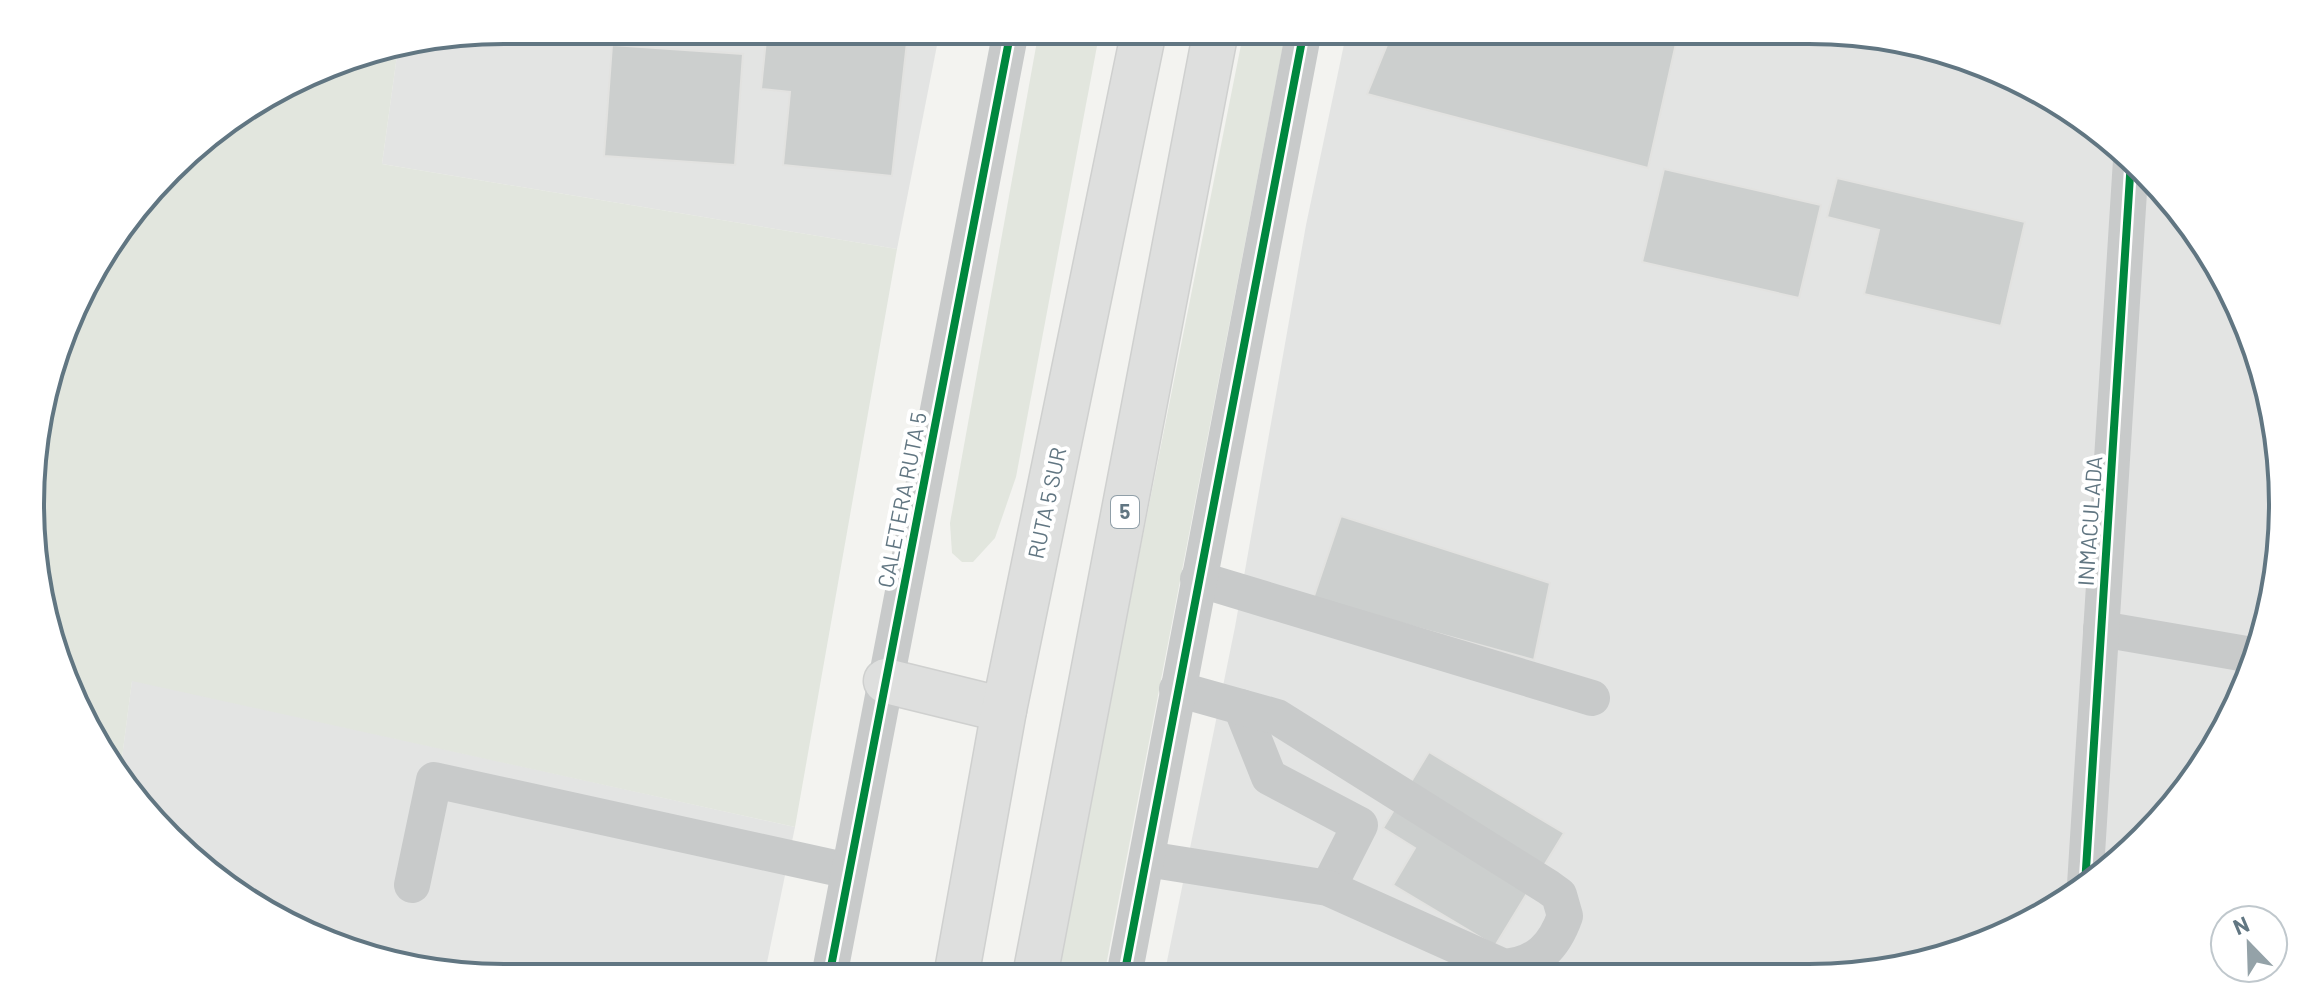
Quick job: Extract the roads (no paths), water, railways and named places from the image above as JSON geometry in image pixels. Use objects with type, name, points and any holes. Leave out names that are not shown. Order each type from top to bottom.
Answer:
[{"type":"highway","name":"RUTA 5 SUR","points":[[958,964],[1004,710],[1141,44]]},
{"type":"highway","name":"5","points":[[1037,964],[1213,44]]},
{"type":"highway","points":[[886,681],[1004,710]]},
{"type":"street","name":"CALETERA RUTA 5","points":[[831,964],[1008,44]]},
{"type":"street","points":[[1126,964],[1301,44]]},
{"type":"street","name":"INMACULADA","points":[[2086,871],[2130,175]]},
{"type":"street","points":[[1198,579],[1592,698]]},
{"type":"street","points":[[2101,629],[2244,654]]},
{"type":"street","points":[[1177,689],[1277,717],[1559,895],[1565,916],[1546,952],[1522,964]]},
{"type":"street","points":[[1241,707],[1269,777],[1360,825],[1328,888]]},
{"type":"street","points":[[412,885],[434,780],[849,871]]},
{"type":"street","points":[[1147,859],[1328,888],[1497,964]]}]
